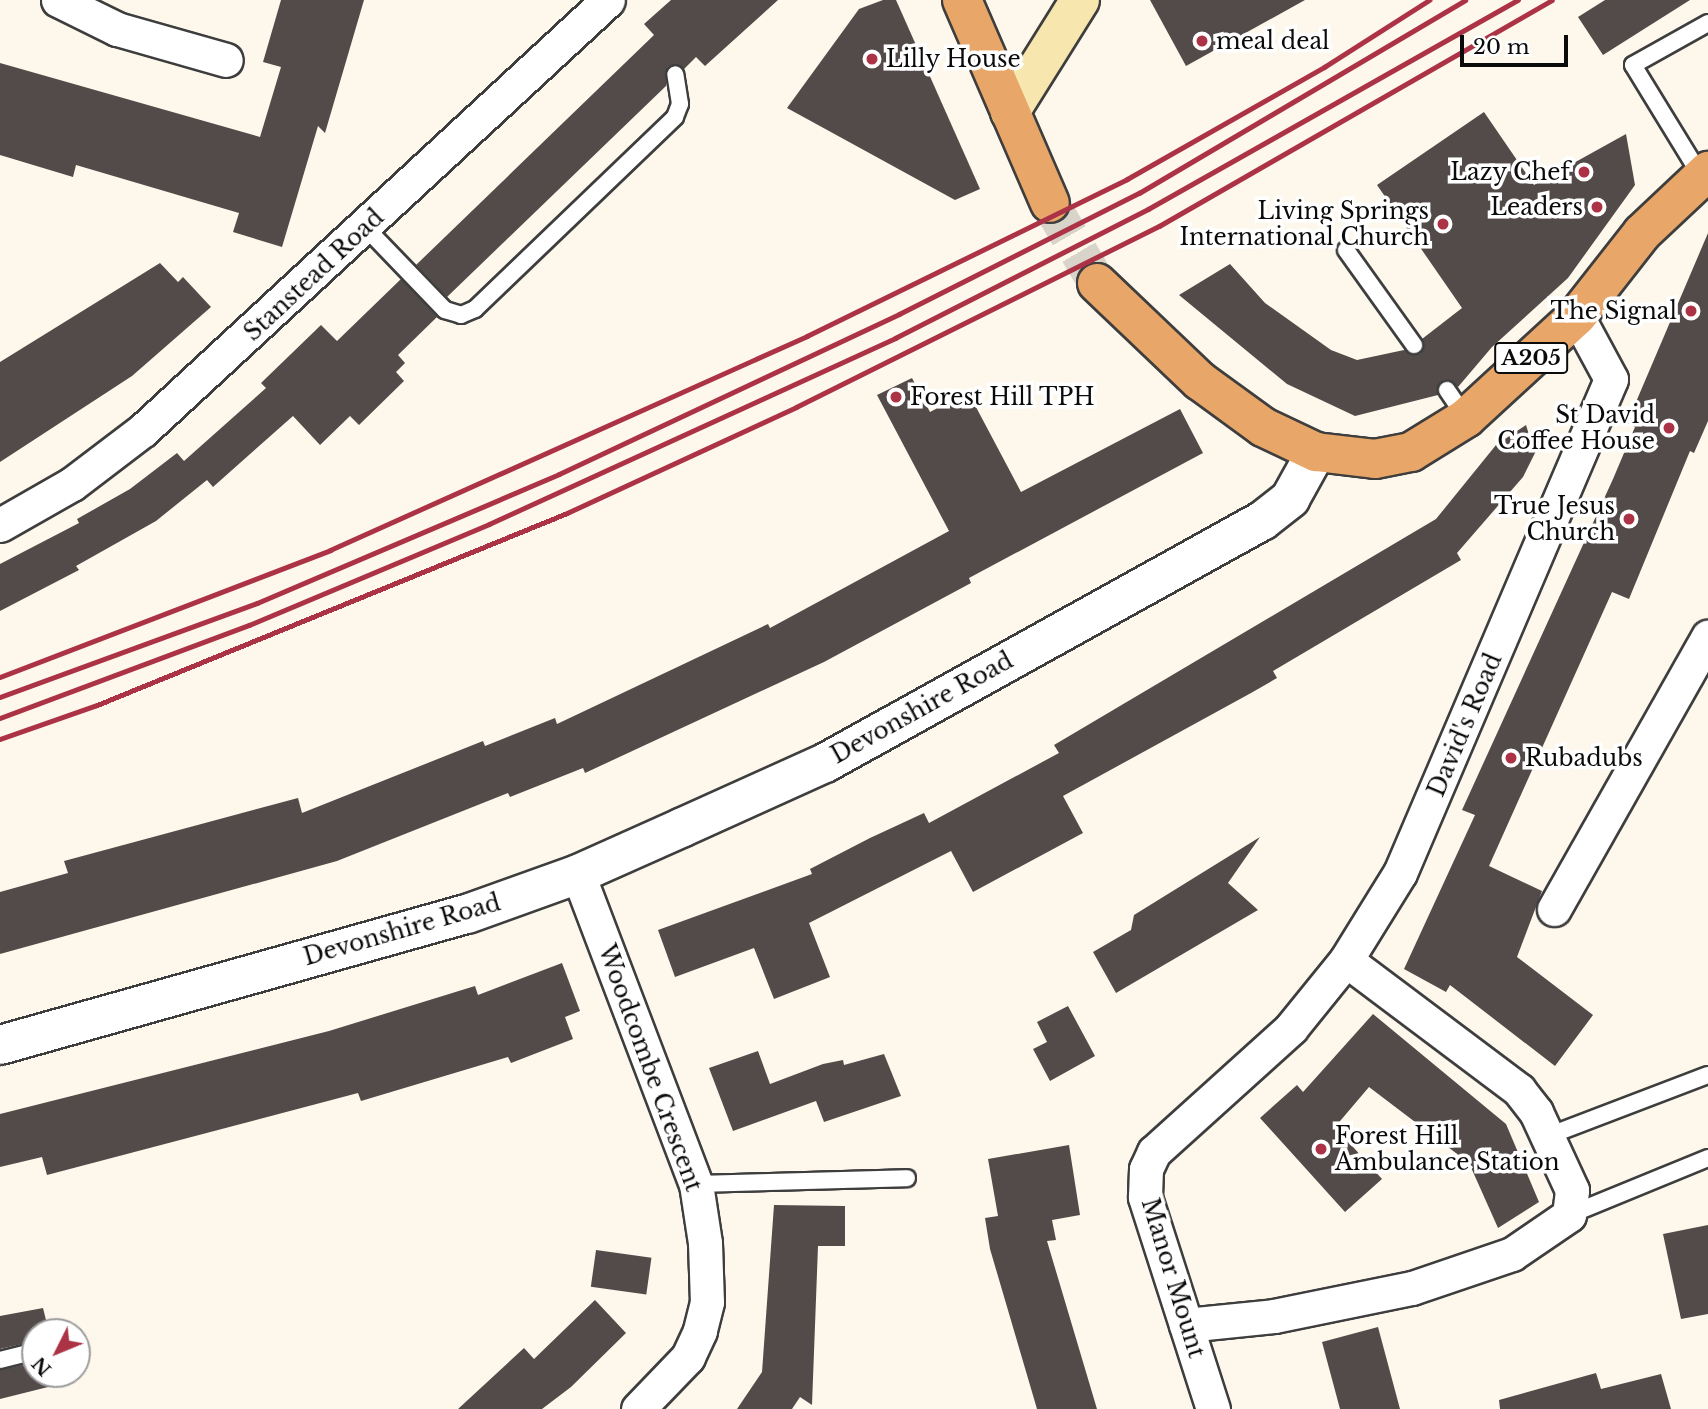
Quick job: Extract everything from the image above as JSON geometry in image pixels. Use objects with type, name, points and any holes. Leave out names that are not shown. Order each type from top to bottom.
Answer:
[{"type":"highway","points":[[962,0],[1050,203]]},
{"type":"highway","name":"A205","points":[[1097,283],[1200,381],[1263,427],[1316,452],[1375,459],[1411,452],[1457,404],[1577,316],[1642,233],[1704,173]]},
{"type":"main road","points":[[1010,112],[1080,0]]},
{"type":"street","points":[[58,0],[117,29],[226,60]]},
{"type":"street","name":"Stanstead Road","points":[[0,524],[72,484],[143,430],[366,228],[608,0]]},
{"type":"street","name":"David's Road","points":[[1221,1093],[1291,1028],[1346,960],[1411,849],[1611,379],[1577,316]]},
{"type":"street","name":"Devonshire Road","points":[[0,1045],[467,914],[578,874],[825,763],[1262,521],[1290,499],[1316,452]]},
{"type":"street","points":[[1554,908],[1576,879],[1708,637]]},
{"type":"street","name":"Woodcombe Crescent","points":[[578,874],[696,1184],[707,1279],[700,1331],[688,1357],[638,1409]]},
{"type":"street","points":[[1186,1325],[1274,1315],[1412,1288],[1512,1254],[1569,1215],[1572,1190],[1548,1136],[1518,1090],[1346,960]]},
{"type":"street","name":"Manor Mount","points":[[1213,1409],[1145,1198],[1146,1169],[1154,1152],[1221,1093]]},
{"type":"lane","points":[[1704,173],[1633,65],[1708,23]]},
{"type":"lane","points":[[366,228],[446,310],[461,315],[475,309],[675,117],[680,104],[675,75]]},
{"type":"lane","points":[[1346,250],[1414,345]]},
{"type":"lane","points":[[1548,1136],[1708,1076]]},
{"type":"lane","points":[[1569,1215],[1708,1158]]},
{"type":"lane","points":[[696,1184],[907,1178]]},
{"type":"lane","points":[[0,1360],[21,1355]]},
{"type":"building","points":[[281,0],[364,0],[325,133],[318,126],[282,247],[233,232],[239,213],[76,165],[73,177],[0,155],[0,63],[260,137],[281,67],[263,62]]},
{"type":"building","points":[[671,0],[778,0],[705,66],[696,57],[684,69],[668,66],[666,86],[447,297],[416,265],[654,35],[644,24]]},
{"type":"building","name":"Lilly House","points":[[883,0],[896,0],[980,189],[955,200],[787,108],[859,9]]},
{"type":"building","name":"meal deal","points":[[1150,0],[1305,0],[1186,66]]},
{"type":"building","points":[[1605,0],[1690,0],[1603,55],[1578,17]]},
{"type":"building","points":[[1484,112],[1534,185],[1626,134],[1635,185],[1568,278],[1492,347],[1458,387],[1446,380],[1438,385],[1438,395],[1355,416],[1287,384],[1179,295],[1230,264],[1265,303],[1331,350],[1357,360],[1404,350],[1420,354],[1422,339],[1462,308],[1377,185]]},
{"type":"building","points":[[1708,233],[1708,421],[1694,453],[1690,451],[1629,599],[1612,592],[1489,866],[1542,891],[1517,957],[1593,1015],[1555,1066],[1450,985],[1446,992],[1404,969],[1475,815],[1462,810],[1613,479],[1635,427],[1627,423]]},
{"type":"building","points":[[160,263],[178,282],[183,277],[211,307],[132,376],[0,462],[0,362]]},
{"type":"building","points":[[401,279],[437,317],[398,355],[405,363],[396,372],[404,381],[359,425],[350,416],[320,445],[293,416],[213,487],[207,480],[156,521],[76,566],[79,570],[0,611],[0,564],[79,523],[77,519],[130,489],[177,453],[184,461],[266,388],[261,383],[321,325],[337,341]]},
{"type":"building","points":[[912,378],[930,412],[968,392],[1021,492],[1180,409],[1203,453],[969,578],[971,583],[824,662],[585,773],[583,768],[510,797],[508,793],[337,861],[0,954],[0,892],[68,873],[64,861],[298,798],[302,813],[483,741],[485,746],[555,718],[557,724],[768,624],[770,628],[949,531],[877,395]]},
{"type":"building","points":[[1526,425],[1530,438],[1541,441],[1523,477],[1457,553],[1461,560],[1273,671],[1277,678],[1063,796],[1083,833],[973,892],[951,851],[809,923],[830,977],[774,999],[754,948],[675,977],[658,930],[812,874],[810,869],[924,813],[929,823],[1059,753],[1054,745],[1436,519],[1496,445]]},
{"type":"building","points":[[1260,837],[1228,883],[1258,910],[1116,993],[1093,952],[1131,930],[1134,915]]},
{"type":"building","points":[[562,963],[580,1011],[565,1017],[573,1039],[511,1063],[508,1057],[361,1101],[358,1093],[47,1175],[42,1157],[0,1167],[0,1114],[329,1031],[475,986],[478,995]]},
{"type":"building","points":[[1068,1006],[1095,1056],[1050,1081],[1033,1049],[1047,1042],[1037,1022]]},
{"type":"building","points":[[1373,1014],[1506,1124],[1539,1202],[1498,1228],[1469,1163],[1369,1087],[1335,1127],[1382,1179],[1345,1212],[1260,1118],[1297,1085],[1303,1092]]},
{"type":"building","points":[[758,1051],[770,1084],[823,1064],[843,1060],[844,1065],[884,1054],[901,1096],[824,1122],[816,1101],[733,1131],[709,1068]]},
{"type":"building","points":[[1069,1145],[1080,1215],[1052,1220],[1056,1240],[1047,1241],[1097,1409],[1037,1409],[990,1249],[985,1218],[998,1216],[988,1159]]},
{"type":"building","points":[[774,1205],[845,1206],[845,1246],[818,1246],[812,1405],[800,1397],[792,1409],[737,1409],[762,1372]]},
{"type":"building","points":[[1708,1225],[1708,1314],[1681,1319],[1663,1234]]},
{"type":"building","points":[[596,1250],[651,1258],[646,1294],[591,1287]]},
{"type":"building","points":[[595,1300],[626,1333],[571,1387],[542,1409],[458,1409],[524,1348],[534,1359]]},
{"type":"building","points":[[43,1308],[46,1318],[21,1318],[21,1344],[0,1349],[0,1316]]},
{"type":"building","points":[[1378,1327],[1400,1409],[1340,1409],[1322,1342]]},
{"type":"building","points":[[21,1365],[21,1388],[44,1388],[0,1399],[0,1370]]},
{"type":"building","points":[[1596,1373],[1601,1389],[1661,1374],[1671,1409],[1500,1409],[1499,1400]]},
{"type":"tunnel","points":[[1050,203],[1097,283]]},
{"type":"railway","points":[[0,677],[330,550],[807,336],[1127,179],[1324,67],[1429,0]]},
{"type":"railway","points":[[0,697],[257,603],[559,474],[899,314],[1139,193],[1465,0]]},
{"type":"railway","points":[[0,718],[249,625],[489,524],[895,338],[1148,209],[1518,0]]},
{"type":"railway","points":[[0,739],[97,705],[567,513],[796,407],[1159,226],[1552,0]]},
{"type":"place","name":"meal deal","points":[[1202,41]]},
{"type":"place","name":"Lilly House","points":[[872,59]]},
{"type":"place","name":"Lazy Chef","points":[[1584,172]]},
{"type":"place","name":"Leaders","points":[[1597,207]]},
{"type":"place","name":"Living Springs International Church","points":[[1443,224]]},
{"type":"place","name":"The Signal","points":[[1691,311]]},
{"type":"place","name":"Forest Hill TPH","points":[[896,397]]},
{"type":"place","name":"St David Coffee House","points":[[1669,428]]},
{"type":"place","name":"True Jesus Church","points":[[1629,519]]},
{"type":"place","name":"Rubadubs","points":[[1511,758]]},
{"type":"place","name":"Forest Hill Ambulance Station","points":[[1321,1149]]}]
